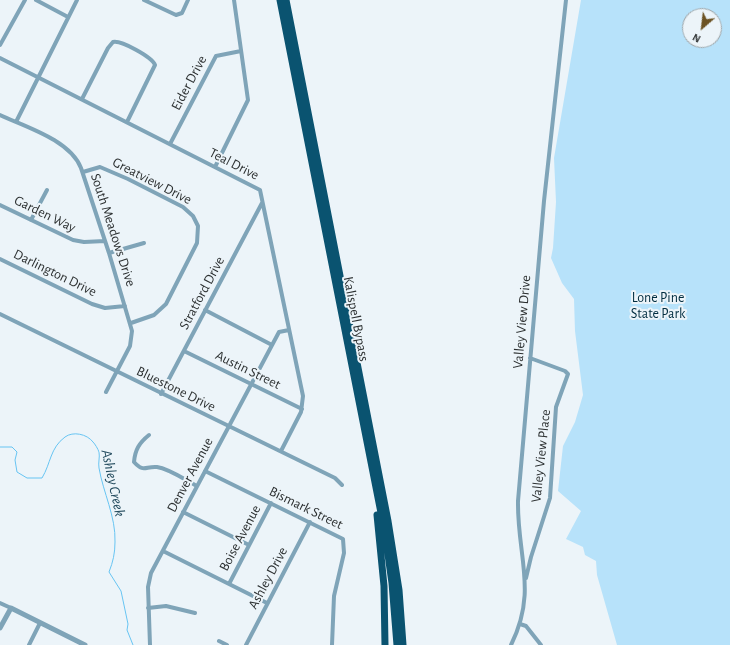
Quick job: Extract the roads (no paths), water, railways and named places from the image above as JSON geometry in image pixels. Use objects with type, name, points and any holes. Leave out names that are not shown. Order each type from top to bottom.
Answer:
[{"type":"highway","name":"Kalispell Bypass","points":[[280,0],[375,485],[390,568],[397,645]]},
{"type":"highway","name":"Kalispell Bypass","points":[[286,0],[388,521],[398,583],[403,645]]},
{"type":"highway","points":[[375,485],[384,586],[385,645]]},
{"type":"street","points":[[0,45],[24,0]]},
{"type":"street","points":[[36,0],[68,17]]},
{"type":"street","points":[[16,122],[77,0]]},
{"type":"street","points":[[144,0],[176,15],[182,12],[188,0]]},
{"type":"street","points":[[215,167],[248,100],[234,0]]},
{"type":"street","name":"Valley View Drive","points":[[511,645],[520,624],[525,600],[526,580],[518,517],[530,358],[545,195],[566,0]]},
{"type":"street","points":[[82,99],[108,48],[113,42],[120,42],[148,57],[155,65],[127,122]]},
{"type":"street","name":"Eider Drive","points":[[170,144],[216,56],[241,51]]},
{"type":"street","name":"Teal Drive","points":[[0,58],[260,190],[302,390],[302,409],[281,451]]},
{"type":"street","name":"South Meadows Drive","points":[[0,115],[67,148],[76,157],[82,172],[110,253],[131,323],[132,340],[106,392]]},
{"type":"street","name":"Greatview Drive","points":[[82,172],[100,168],[128,179],[183,207],[191,213],[198,226],[198,238],[194,250],[166,304],[154,315],[131,323]]},
{"type":"street","points":[[31,220],[47,190]]},
{"type":"street","name":"Stratford Drive","points":[[161,394],[263,203]]},
{"type":"street","name":"Garden Way","points":[[0,205],[77,241],[105,241]]},
{"type":"street","points":[[110,253],[144,243]]},
{"type":"street","name":"Darlington Drive","points":[[0,259],[92,304],[105,308],[125,306]]},
{"type":"street","points":[[205,310],[272,345]]},
{"type":"street","name":"Bluestone Drive","points":[[0,314],[161,394],[281,451],[335,478],[342,485]]},
{"type":"street","name":"Denver Avenue","points":[[150,645],[148,582],[228,426],[279,332],[290,330]]},
{"type":"street","name":"Austin Street","points":[[184,351],[302,409]]},
{"type":"street","name":"Valley View Place","points":[[526,580],[531,557],[550,498],[556,407],[568,374],[565,371],[530,358]]},
{"type":"street","points":[[149,435],[140,442],[135,454],[134,462],[139,468],[146,469],[156,467],[166,470],[197,486]]},
{"type":"street","name":"Bismark Street","points":[[205,471],[343,539],[344,553],[334,596],[332,645]]},
{"type":"street","name":"Boise Avenue","points":[[229,584],[271,503]]},
{"type":"street","points":[[184,512],[249,545]]},
{"type":"street","name":"Ashley Drive","points":[[246,645],[310,522]]},
{"type":"street","points":[[163,551],[268,603]]},
{"type":"street","points":[[0,603],[85,645]]},
{"type":"street","points":[[148,608],[166,606],[195,613]]},
{"type":"street","points":[[0,628],[11,608]]},
{"type":"street","points":[[29,645],[40,623]]},
{"type":"street","points":[[520,624],[526,626],[541,645]]},
{"type":"street","points":[[219,641],[227,645]]},
{"type":"waterway","name":"Ashley Creek","points":[[0,447],[12,447],[17,452],[15,460],[17,472],[27,478],[42,478],[56,446],[68,435],[84,435],[96,445],[99,452],[99,468],[115,533],[113,561],[109,572],[121,591],[128,624],[127,630],[133,645]]},
{"type":"park label","name":"Lone Pine State Park","points":[[658,306]]}]
